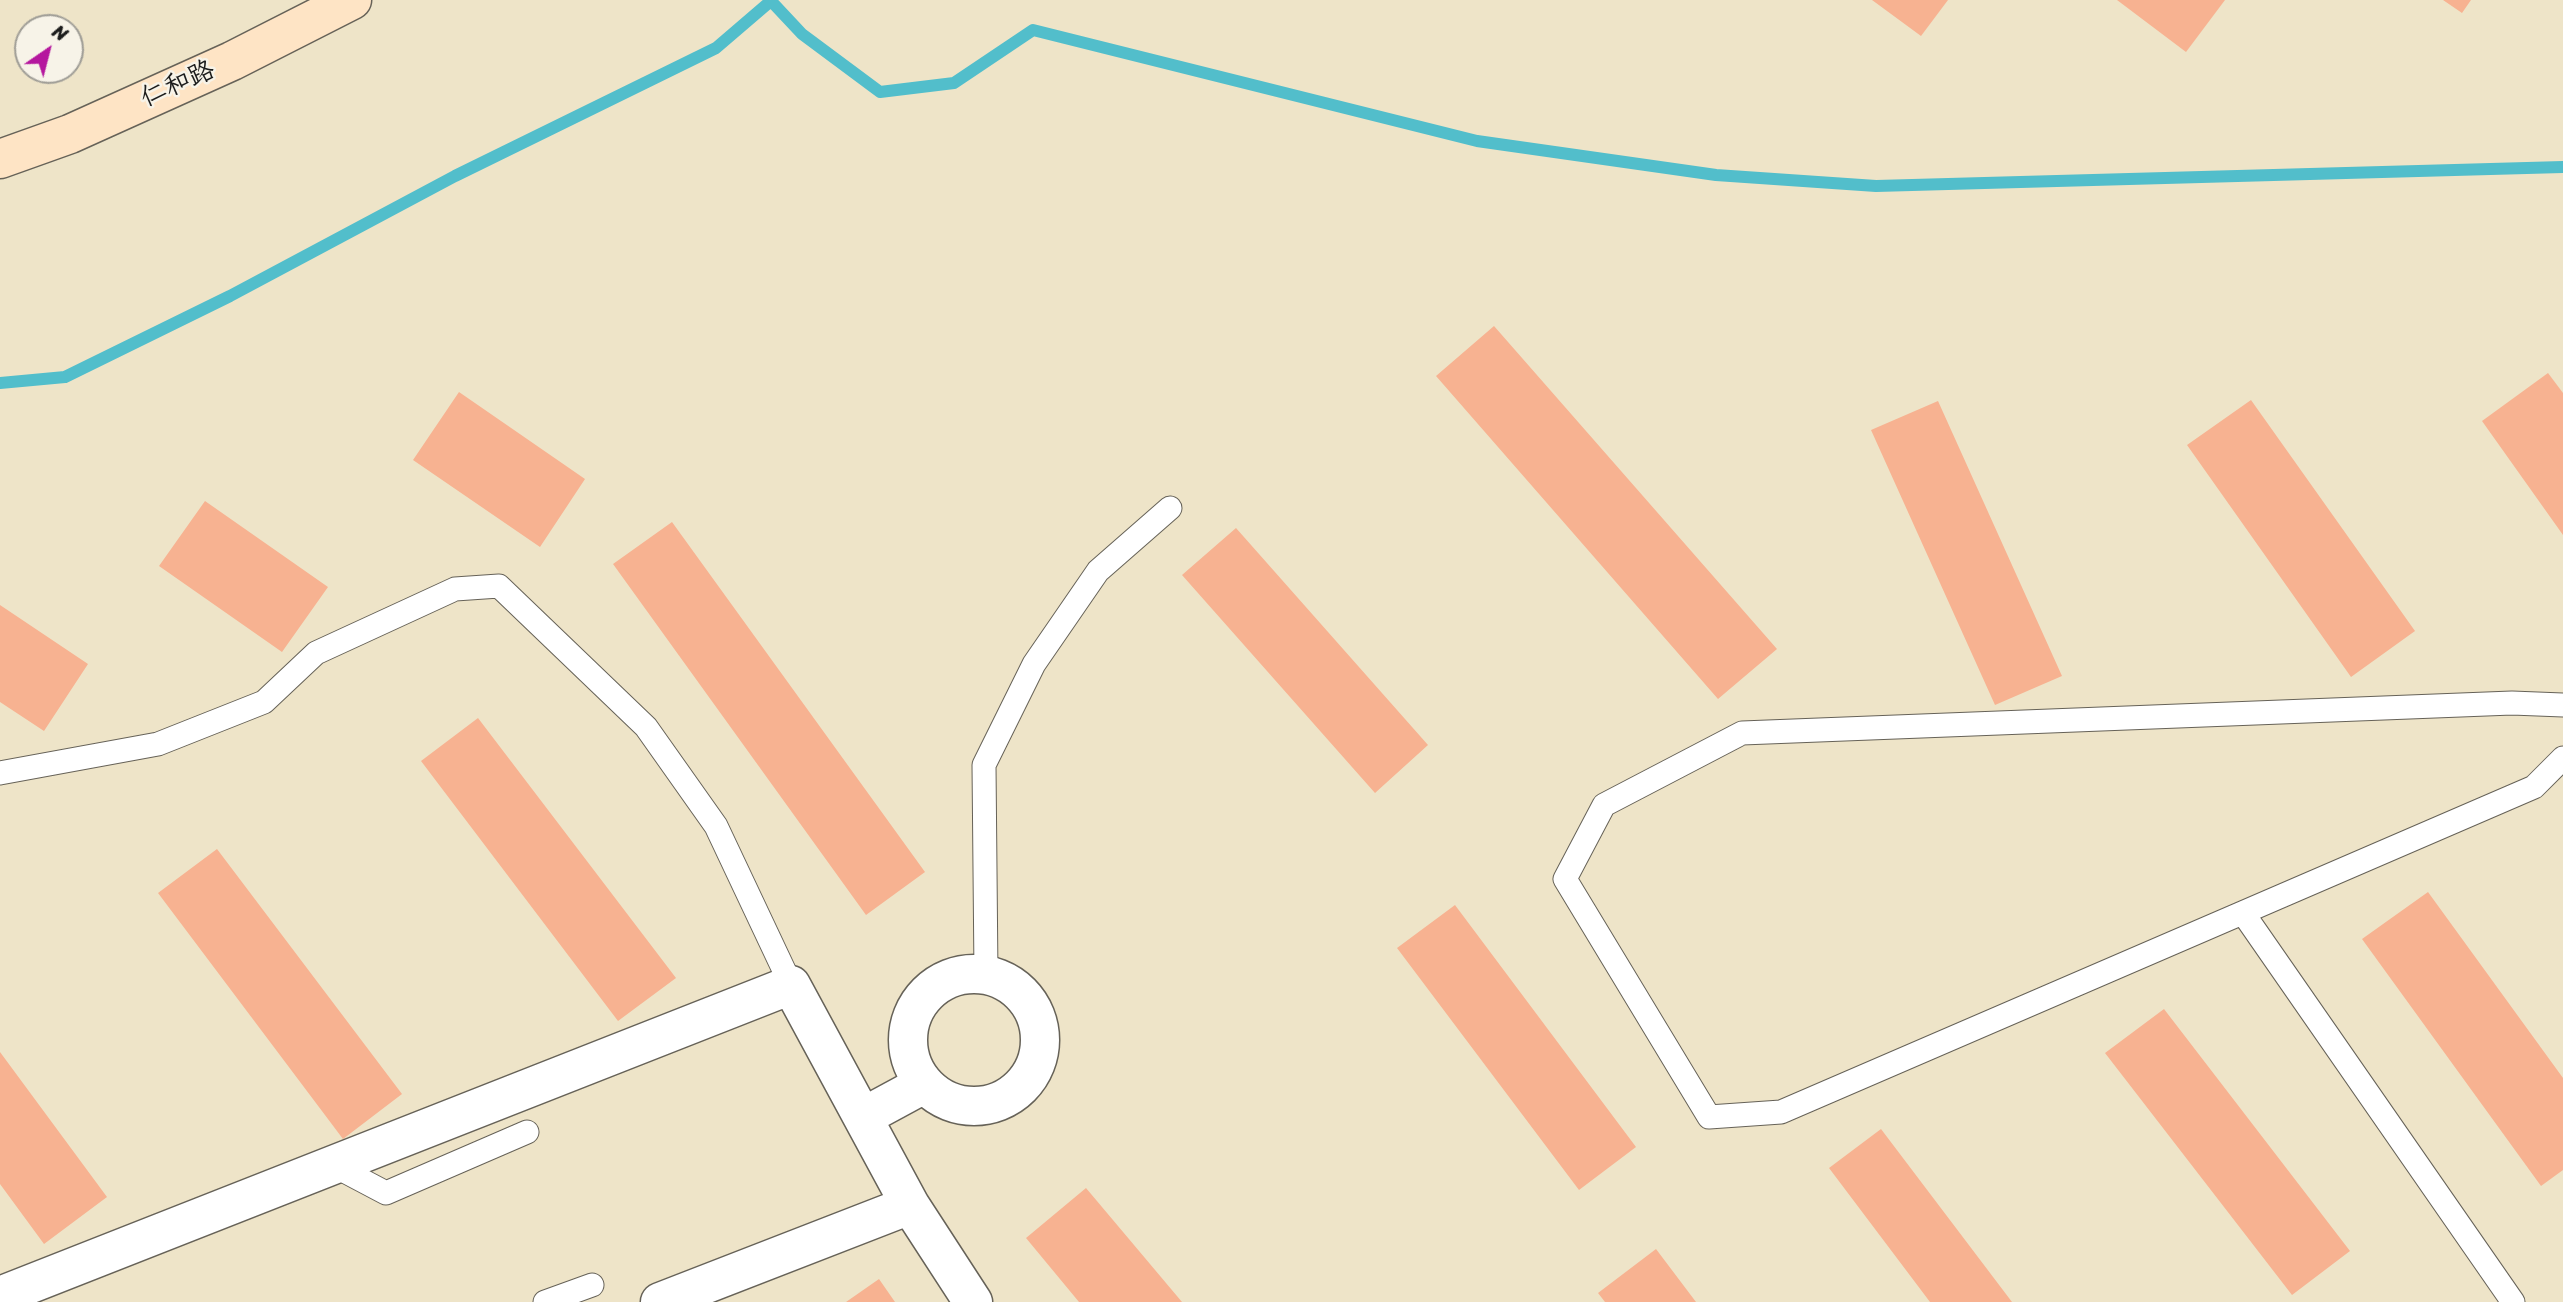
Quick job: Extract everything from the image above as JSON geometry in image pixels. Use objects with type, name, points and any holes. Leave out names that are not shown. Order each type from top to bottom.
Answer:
[{"type":"street","name":"仁和路","points":[[0,137],[63,114],[305,0]]},
{"type":"street","name":"仁和路","points":[[0,159],[108,117],[232,61],[352,0]]},
{"type":"street","points":[[963,975],[986,975],[1016,988],[1031,1005],[1040,1029],[1040,1053],[1031,1077],[1015,1094],[994,1105],[971,1107],[942,1098],[924,1084],[910,1058],[908,1031],[915,1009],[941,983],[963,975]]},
{"type":"street","points":[[0,1296],[791,985],[910,1205],[972,1302]]},
{"type":"street","points":[[863,1117],[924,1084]]},
{"type":"street","points":[[660,1302],[910,1205]]},
{"type":"lane","points":[[986,975],[984,765],[1034,664],[1098,571],[1170,508]]},
{"type":"lane","points":[[0,773],[158,744],[264,702],[316,653],[455,589],[499,586],[646,727],[716,826],[791,985]]},
{"type":"lane","points":[[2563,705],[2512,703],[1742,733],[1604,805],[1565,879],[1709,1117],[1781,1112],[2534,787],[2563,758]]},
{"type":"lane","points":[[2243,913],[2513,1302]]},
{"type":"lane","points":[[333,1166],[386,1194],[527,1132]]},
{"type":"lane","points":[[545,1302],[592,1285]]},
{"type":"building","points":[[1872,0],[1948,0],[1921,36]]},
{"type":"building","points":[[2117,0],[2225,0],[2186,52]]},
{"type":"building","points":[[2443,0],[2471,0],[2462,13]]},
{"type":"building","points":[[1494,326],[1777,649],[1718,699],[1436,376]]},
{"type":"building","points":[[2548,373],[2563,393],[2563,535],[2482,421]]},
{"type":"building","points":[[459,392],[585,479],[540,547],[413,460]]},
{"type":"building","points":[[2251,400],[2415,631],[2351,677],[2187,445]]},
{"type":"building","points":[[1938,401],[2062,676],[1995,705],[1871,430]]},
{"type":"building","points":[[205,501],[328,587],[282,652],[159,566]]},
{"type":"building","points":[[672,522],[925,872],[866,915],[613,564]]},
{"type":"building","points":[[1236,528],[1428,745],[1375,793],[1182,575]]},
{"type":"building","points":[[0,605],[88,664],[44,731],[0,702]]},
{"type":"building","points":[[478,718],[676,978],[618,1021],[421,761]]},
{"type":"building","points":[[217,849],[402,1094],[343,1139],[158,893]]},
{"type":"building","points":[[2428,892],[2563,1078],[2563,1170],[2541,1186],[2362,939]]},
{"type":"building","points":[[1455,905],[1636,1147],[1579,1190],[1397,948]]},
{"type":"building","points":[[2164,1009],[2350,1251],[2292,1295],[2105,1053]]},
{"type":"building","points":[[0,1052],[107,1197],[44,1244],[0,1184]]},
{"type":"building","points":[[1881,1129],[2012,1302],[1930,1302],[1829,1168]]},
{"type":"building","points":[[1086,1188],[1182,1302],[1079,1302],[1026,1238]]},
{"type":"building","points":[[1656,1249],[1696,1302],[1605,1302],[1598,1293]]},
{"type":"building","points":[[879,1279],[895,1302],[846,1302]]},
{"type":"waterway","points":[[0,383],[65,377],[230,296],[455,176],[716,48],[772,0]]},
{"type":"waterway","points":[[771,1],[802,34],[880,92],[954,83],[1033,30],[1477,141],[1716,175],[1876,186],[2563,167]]}]
